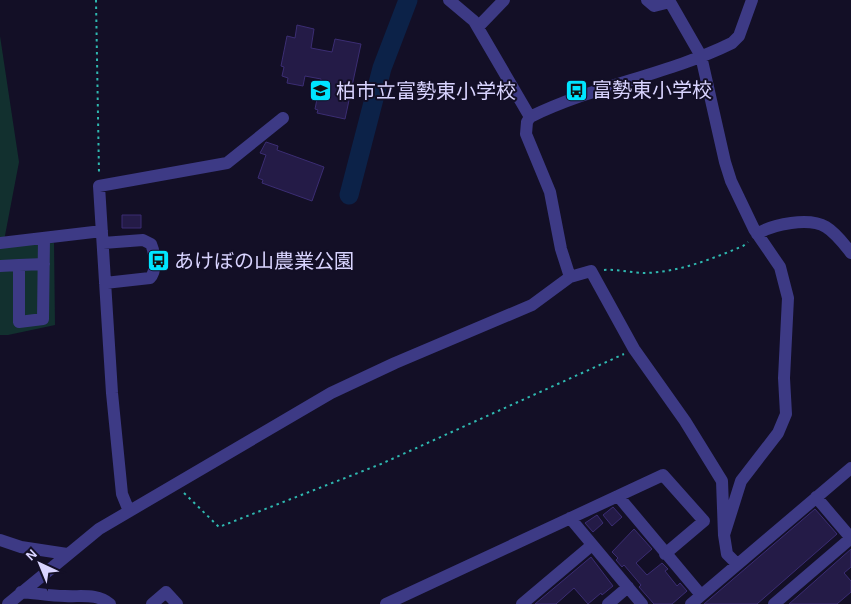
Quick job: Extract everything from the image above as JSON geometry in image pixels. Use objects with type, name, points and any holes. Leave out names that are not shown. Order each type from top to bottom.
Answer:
[{"type":"street","points":[[449,0],[468,15],[478,27],[530,118]]},
{"type":"street","points":[[478,27],[504,0]]},
{"type":"street","points":[[647,0],[654,6],[670,2],[700,56],[731,181],[757,234],[780,266],[788,298],[784,378],[786,414],[778,433],[741,481],[724,535]]},
{"type":"street","points":[[570,277],[561,249],[550,192],[526,134],[527,122],[530,118],[573,98],[700,56],[732,43],[739,36],[752,0]]},
{"type":"street","points":[[129,511],[122,494],[116,436],[99,186],[227,163],[283,118]]},
{"type":"street","points":[[757,234],[765,229],[799,223],[819,225],[833,233],[851,253]]},
{"type":"street","points":[[0,243],[44,238],[102,237],[143,240],[152,244],[154,271],[150,278],[105,283]]},
{"type":"street","points":[[19,265],[19,322],[43,319],[44,238]]},
{"type":"street","points":[[0,266],[44,264]]},
{"type":"street","points":[[8,604],[66,554],[99,529],[331,393],[395,363],[532,305],[570,277],[590,271],[634,349],[685,421],[722,481],[724,535],[727,554],[737,564]]},
{"type":"street","points":[[691,604],[851,468]]},
{"type":"street","points":[[386,604],[663,475],[704,521],[666,554]]},
{"type":"street","points":[[618,496],[701,595]]},
{"type":"street","points":[[774,604],[851,538],[816,497]]},
{"type":"street","points":[[570,518],[589,538],[592,545],[642,604]]},
{"type":"street","points":[[0,540],[21,547],[66,554]]},
{"type":"street","points":[[522,604],[592,545]]},
{"type":"street","points":[[608,604],[628,587]]},
{"type":"street","points":[[21,592],[99,597],[110,604]]},
{"type":"street","points":[[152,604],[166,592],[177,604]]},
{"type":"path","points":[[96,0],[99,186]]},
{"type":"path","points":[[590,271],[609,269],[648,273],[683,267],[743,246],[757,234]]},
{"type":"path","points":[[175,484],[218,527],[381,464],[634,349]]},
{"type":"green space","points":[[0,36],[19,162],[3,246],[54,243],[55,325],[8,335],[0,335]]},
{"type":"building","points":[[297,25],[314,29],[311,48],[332,52],[335,39],[361,44],[345,119],[317,113],[318,110],[315,109],[321,79],[305,76],[303,86],[287,83],[288,78],[282,76],[284,67],[281,66],[287,36],[295,38]]},
{"type":"building","points":[[266,142],[278,146],[277,150],[324,167],[312,201],[262,183],[263,180],[258,178],[266,155],[260,153]]},
{"type":"building","points":[[122,215],[141,215],[141,228],[122,228]]},
{"type":"building","points":[[613,507],[622,517],[612,526],[603,515]]},
{"type":"building","points":[[815,509],[837,534],[757,604],[704,604]]},
{"type":"building","points":[[597,515],[603,523],[593,532],[585,523]]},
{"type":"building","points":[[634,529],[652,549],[636,563],[647,575],[662,563],[668,569],[665,571],[677,586],[680,583],[687,591],[672,604],[654,604],[639,587],[641,585],[624,565],[622,567],[616,560],[618,558],[612,552]]},
{"type":"building","points":[[851,549],[851,567],[844,573],[851,581],[851,592],[837,604],[789,604]]},
{"type":"building","points":[[591,557],[613,586],[588,604],[574,588],[556,604],[535,604]]},
{"type":"waterway","points":[[349,195],[382,68],[408,0]]},
{"type":"place","name":"富勢東小学校","points":[[576,90]]},
{"type":"place","name":"柏市立富勢東小学校","points":[[320,91]]},
{"type":"place","name":"あけぼの山農業公園","points":[[158,261]]}]
